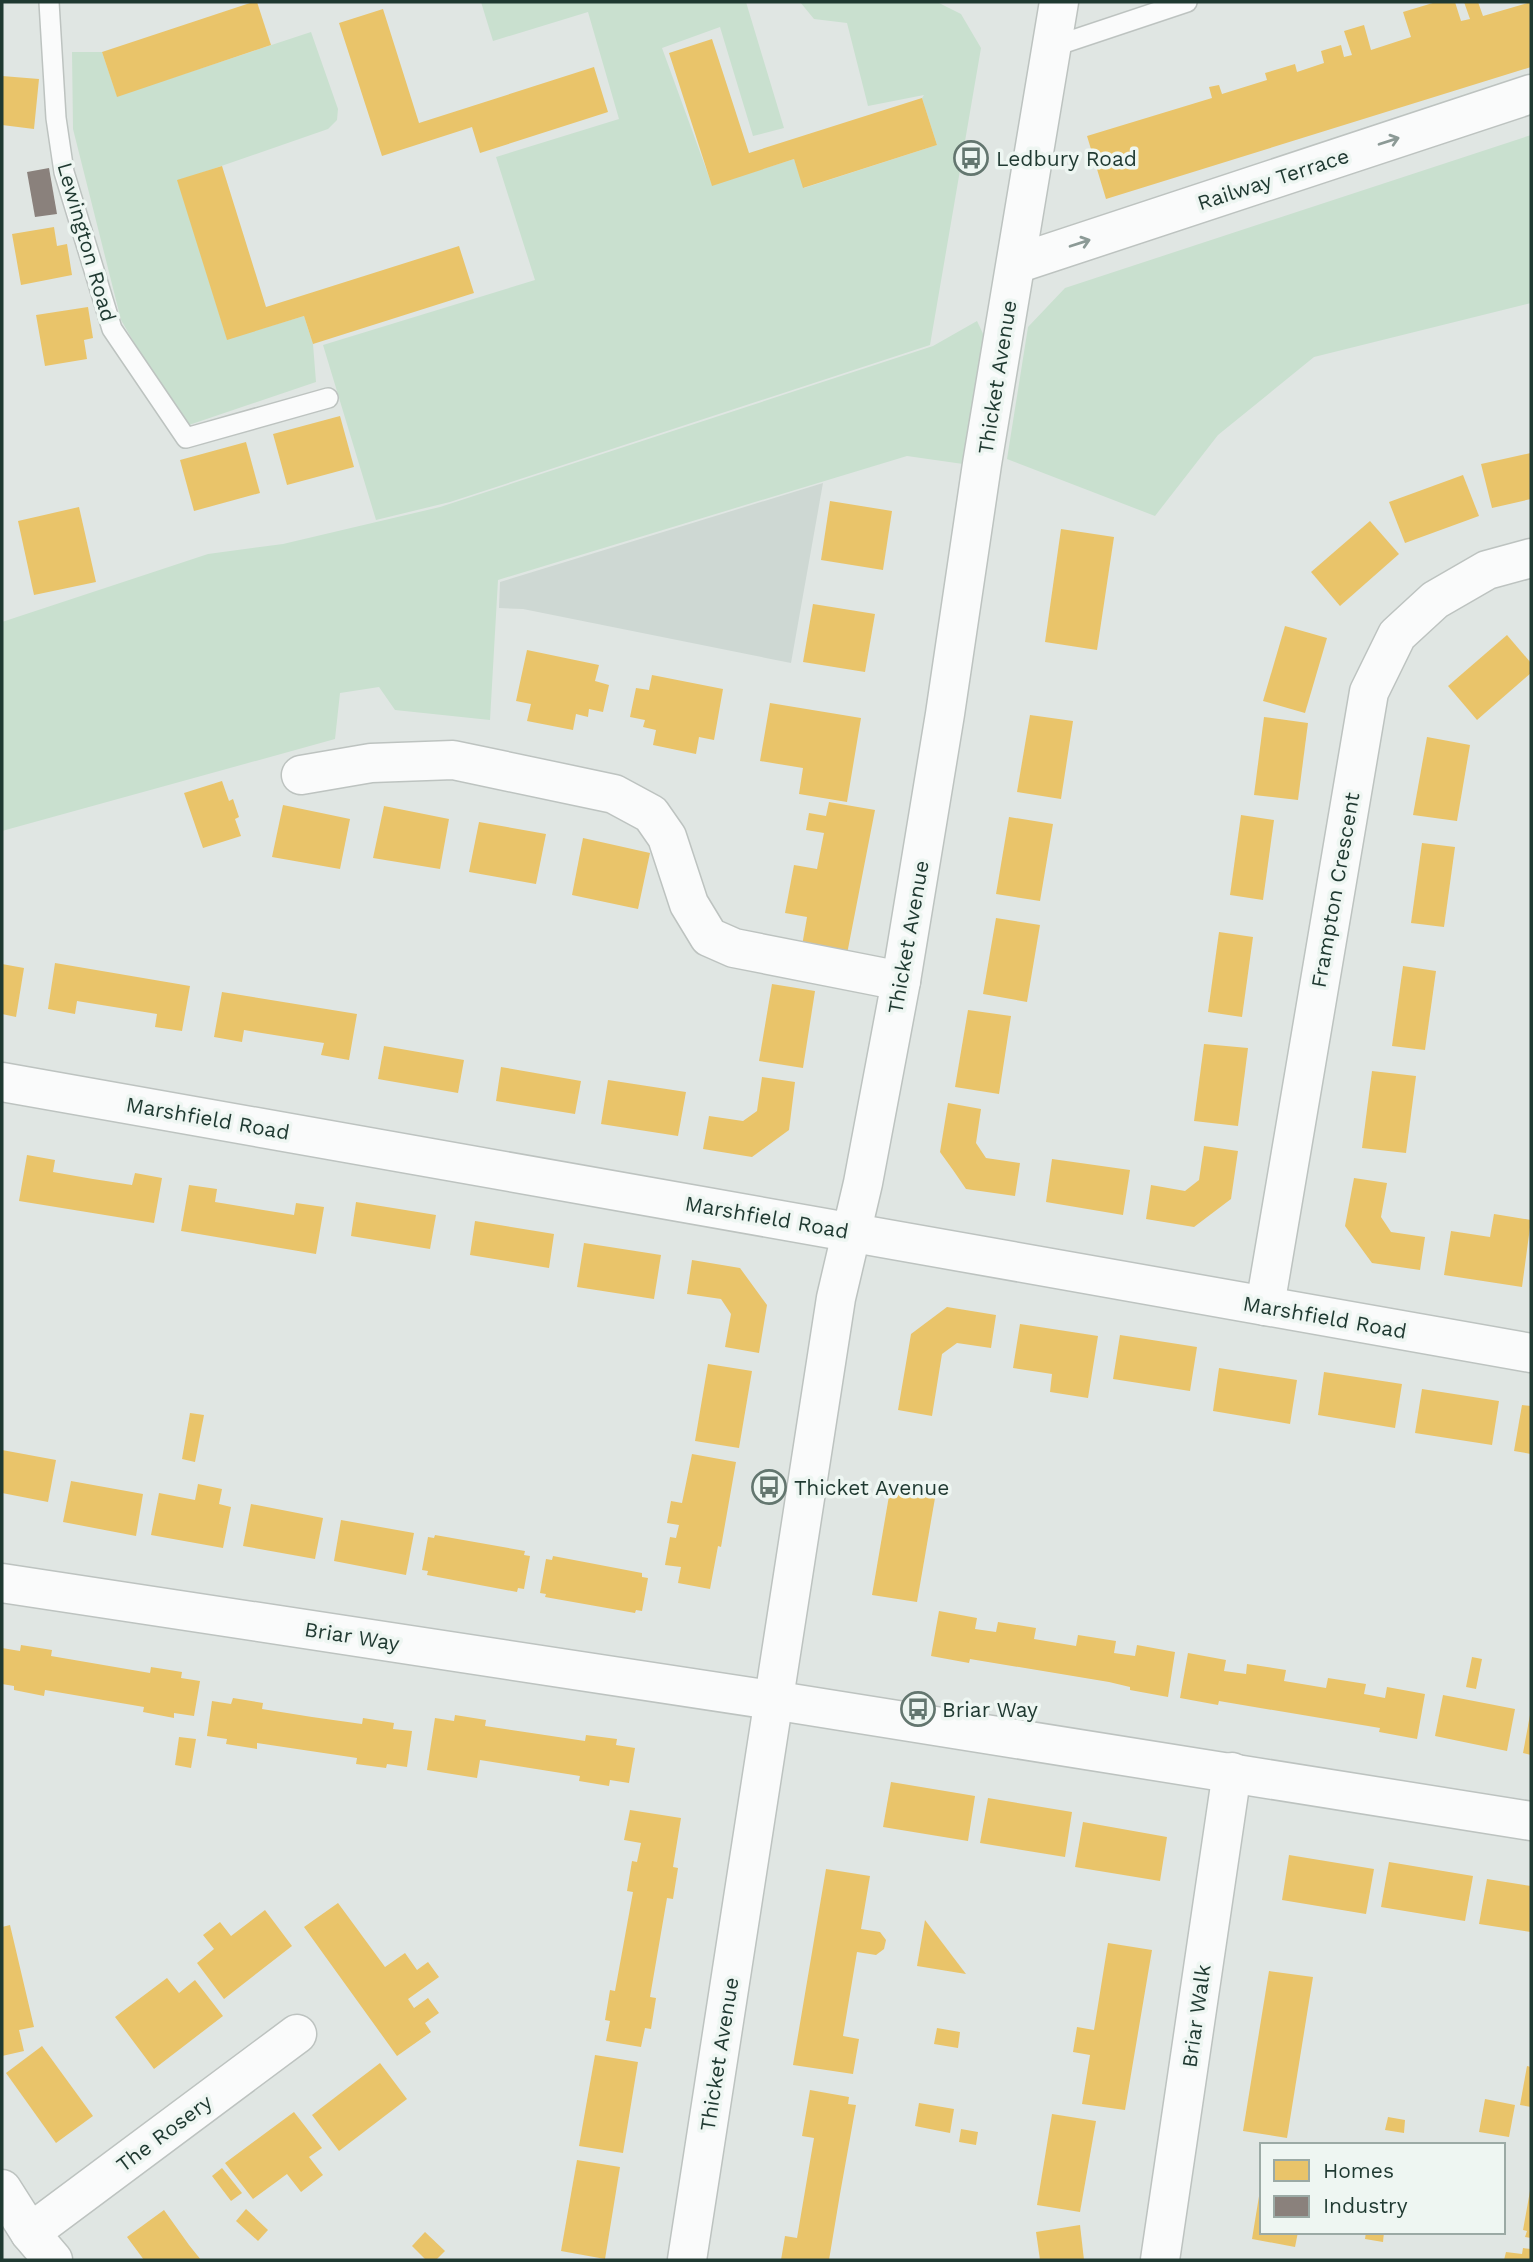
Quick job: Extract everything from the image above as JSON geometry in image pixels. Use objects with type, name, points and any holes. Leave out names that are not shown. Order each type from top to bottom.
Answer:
[{"type":"street","name":"Thicket Avenue","points":[[687,2260],[836,1297],[863,1183],[901,981],[945,714],[982,464],[1059,2]]},
{"type":"street","name":"Railway Terrace","points":[[1018,249],[1531,93]]},
{"type":"street","name":"Frampton Crescent","points":[[1265,1306],[1369,691],[1397,635],[1435,600],[1487,570],[1531,558]]},
{"type":"street","points":[[301,775],[371,763],[453,760],[614,794],[651,814],[667,837],[689,904],[709,937],[734,948],[901,981]]},
{"type":"street","name":"Marshfield Road","points":[[2,1082],[1531,1353]]},
{"type":"street","name":"Briar Way","points":[[2,1583],[775,1700],[1531,1821]]},
{"type":"street","name":"Briar Walk","points":[[1160,2260],[1231,1772]]},
{"type":"street","name":"The Rosery","points":[[41,2247],[297,2034]]},
{"type":"street","points":[[2,2189],[41,2247]]},
{"type":"lane","name":"Lewington Road","points":[[49,2],[56,118],[64,172],[112,329],[186,438],[328,398]]},
{"type":"lane","points":[[1052,47],[1187,2]]},
{"type":"shaded area","points":[[823,483],[791,663],[523,609],[499,608],[500,582]]},
{"type":"green space","points":[[481,2],[746,2],[784,128],[753,136],[720,27],[662,48],[712,185],[794,159],[804,188],[937,145],[922,98],[924,95],[868,106],[847,23],[814,19],[800,2],[937,2],[961,14],[981,48],[930,345],[450,502],[376,520],[323,345],[535,280],[496,157],[619,119],[588,12],[493,41]]},
{"type":"green space","points":[[311,32],[338,109],[337,120],[328,129],[178,181],[227,339],[304,316],[313,344],[316,382],[183,427],[121,320],[73,129],[72,52],[102,52],[117,96]]},
{"type":"green space","points":[[1531,135],[1531,303],[1314,357],[1218,435],[1155,516],[1007,459],[1028,327],[1065,288]]},
{"type":"green space","points":[[977,321],[987,342],[963,464],[907,456],[498,580],[490,720],[395,710],[379,687],[340,693],[335,739],[2,831],[2,622],[208,554],[283,544],[440,507],[933,346]]},
{"type":"building: Homes","points":[[257,2],[271,45],[117,97],[102,52]]},
{"type":"building: Homes","points":[[1436,2],[1455,2],[1461,21],[1470,19],[1464,2],[1478,2],[1483,16],[1531,2],[1531,67],[1106,199],[1087,136],[1212,98],[1209,87],[1219,85],[1222,94],[1267,80],[1265,73],[1295,64],[1297,72],[1324,63],[1321,51],[1341,45],[1344,57],[1352,55],[1344,31],[1364,25],[1371,50],[1411,37],[1403,12]]},
{"type":"building: Homes","points":[[383,9],[419,123],[594,67],[608,112],[480,153],[472,127],[382,156],[339,23]]},
{"type":"building: Homes","points":[[712,39],[749,153],[922,98],[937,145],[803,188],[794,159],[712,186],[669,53]]},
{"type":"building: Homes","points":[[2,76],[39,79],[34,129],[2,125]]},
{"type":"building: Homes","points":[[222,166],[266,307],[459,246],[474,293],[313,344],[304,316],[227,340],[177,180]]},
{"type":"building: Homes","points":[[54,227],[57,246],[67,244],[72,275],[21,285],[12,234]]},
{"type":"building: Homes","points":[[88,307],[93,338],[84,340],[87,359],[45,366],[36,315]]},
{"type":"building: Homes","points":[[340,416],[354,467],[287,485],[273,434]]},
{"type":"building: Homes","points":[[246,442],[260,493],[194,511],[180,460]]},
{"type":"building: Homes","points":[[1531,453],[1531,499],[1492,508],[1481,464]]},
{"type":"building: Homes","points":[[1463,475],[1479,516],[1405,543],[1389,502]]},
{"type":"building: Homes","points":[[830,501],[892,511],[883,570],[821,560]]},
{"type":"building: Homes","points":[[79,507],[96,582],[34,595],[18,521]]},
{"type":"building: Homes","points":[[1370,521],[1399,554],[1340,606],[1311,572]]},
{"type":"building: Homes","points":[[1061,529],[1114,537],[1097,650],[1045,642]]},
{"type":"building: Homes","points":[[813,604],[875,614],[865,672],[803,662]]},
{"type":"building: Homes","points":[[1285,626],[1327,638],[1305,713],[1263,701]]},
{"type":"building: Homes","points":[[1507,635],[1531,663],[1531,673],[1477,720],[1448,686]]},
{"type":"building: Homes","points":[[527,650],[599,665],[595,681],[609,685],[603,712],[589,709],[588,717],[576,714],[573,730],[527,721],[531,704],[516,701]]},
{"type":"building: Homes","points":[[652,675],[723,689],[714,740],[699,737],[696,754],[653,745],[656,730],[643,727],[645,720],[630,717],[636,688],[649,690]]},
{"type":"building: Homes","points":[[770,703],[861,718],[847,802],[799,794],[803,768],[760,761]]},
{"type":"building: Homes","points":[[1030,715],[1073,721],[1061,799],[1017,792]]},
{"type":"building: Homes","points":[[1264,717],[1308,723],[1298,800],[1254,795]]},
{"type":"building: Homes","points":[[1427,737],[1470,745],[1457,821],[1413,815]]},
{"type":"building: Homes","points":[[222,781],[229,801],[233,799],[239,817],[235,819],[241,836],[203,848],[184,793]]},
{"type":"building: Homes","points":[[829,802],[875,810],[847,954],[802,946],[807,917],[785,913],[794,865],[817,869],[824,833],[806,830],[809,813],[826,816]]},
{"type":"building: Homes","points":[[283,805],[350,819],[340,869],[272,857]]},
{"type":"building: Homes","points":[[384,806],[449,819],[440,869],[373,858]]},
{"type":"building: Homes","points":[[1241,815],[1274,820],[1263,900],[1230,895]]},
{"type":"building: Homes","points":[[1009,817],[1053,824],[1040,901],[996,894]]},
{"type":"building: Homes","points":[[479,822],[546,834],[536,884],[469,872]]},
{"type":"building: Homes","points":[[583,838],[650,853],[638,909],[572,895]]},
{"type":"building: Homes","points":[[1422,843],[1455,847],[1444,927],[1411,923]]},
{"type":"building: Homes","points":[[996,918],[1040,925],[1027,1002],[983,994]]},
{"type":"building: Homes","points":[[1219,932],[1253,937],[1242,1017],[1208,1012]]},
{"type":"building: Homes","points":[[55,963],[190,986],[182,1031],[155,1027],[157,1014],[77,1001],[75,1014],[48,1009]]},
{"type":"building: Homes","points":[[2,964],[24,968],[16,1017],[2,1014]]},
{"type":"building: Homes","points":[[1403,966],[1436,971],[1425,1050],[1392,1046]]},
{"type":"building: Homes","points":[[772,984],[815,991],[803,1068],[759,1061]]},
{"type":"building: Homes","points":[[222,992],[357,1014],[349,1060],[321,1055],[324,1043],[244,1030],[242,1042],[214,1037]]},
{"type":"building: Homes","points":[[968,1010],[1011,1016],[999,1094],[955,1087]]},
{"type":"building: Homes","points":[[1204,1044],[1248,1048],[1238,1126],[1194,1121]]},
{"type":"building: Homes","points":[[384,1046],[464,1060],[458,1093],[378,1079]]},
{"type":"building: Homes","points":[[501,1067],[581,1081],[575,1114],[496,1101]]},
{"type":"building: Homes","points":[[1372,1071],[1416,1076],[1406,1153],[1362,1148]]},
{"type":"building: Homes","points":[[762,1077],[795,1082],[789,1130],[752,1157],[703,1149],[709,1116],[743,1121],[757,1111]]},
{"type":"building: Homes","points":[[608,1080],[686,1092],[678,1136],[601,1124]]},
{"type":"building: Homes","points":[[948,1103],[981,1109],[976,1143],[986,1158],[1020,1163],[1015,1196],[966,1189],[940,1152]]},
{"type":"building: Homes","points":[[1204,1146],[1238,1151],[1231,1199],[1194,1227],[1146,1219],[1151,1185],[1185,1191],[1199,1180]]},
{"type":"building: Homes","points":[[27,1155],[55,1160],[53,1172],[93,1179],[132,1185],[135,1173],[162,1178],[154,1223],[19,1201]]},
{"type":"building: Homes","points":[[1052,1159],[1130,1170],[1123,1215],[1046,1202]]},
{"type":"building: Homes","points":[[1354,1178],[1387,1183],[1381,1217],[1391,1232],[1425,1237],[1420,1270],[1372,1263],[1345,1226]]},
{"type":"building: Homes","points":[[189,1185],[217,1189],[215,1202],[294,1215],[296,1203],[324,1207],[316,1254],[181,1231]]},
{"type":"building: Homes","points":[[356,1202],[436,1215],[430,1249],[351,1236]]},
{"type":"building: Homes","points":[[1494,1214],[1531,1220],[1522,1287],[1444,1275],[1451,1231],[1490,1237]]},
{"type":"building: Homes","points":[[475,1221],[554,1234],[549,1268],[470,1255]]},
{"type":"building: Homes","points":[[584,1243],[661,1255],[654,1299],[577,1287]]},
{"type":"building: Homes","points":[[692,1260],[740,1268],[767,1305],[759,1353],[725,1347],[731,1314],[721,1299],[687,1294]]},
{"type":"building: Homes","points":[[947,1307],[996,1315],[991,1348],[957,1343],[942,1354],[932,1416],[898,1410],[911,1334]]},
{"type":"building: Homes","points":[[1020,1324],[1098,1336],[1088,1398],[1050,1392],[1052,1374],[1013,1368]]},
{"type":"building: Homes","points":[[1120,1335],[1197,1347],[1190,1391],[1113,1379]]},
{"type":"building: Homes","points":[[708,1364],[752,1371],[739,1448],[695,1441]]},
{"type":"building: Homes","points":[[1219,1368],[1297,1380],[1290,1424],[1213,1411]]},
{"type":"building: Homes","points":[[1324,1372],[1402,1384],[1395,1428],[1318,1415]]},
{"type":"building: Homes","points":[[1422,1389],[1499,1401],[1492,1445],[1415,1433]]},
{"type":"building: Homes","points":[[1522,1405],[1531,1406],[1531,1454],[1514,1451]]},
{"type":"building: Homes","points":[[190,1413],[204,1415],[195,1462],[182,1459]]},
{"type":"building: Homes","points":[[2,1450],[56,1460],[48,1502],[2,1493]]},
{"type":"building: Homes","points":[[692,1454],[736,1462],[721,1547],[718,1546],[710,1589],[678,1583],[681,1567],[665,1565],[670,1537],[676,1538],[679,1525],[667,1523],[671,1501],[682,1503]]},
{"type":"building: Homes","points":[[71,1481],[143,1494],[136,1536],[63,1522]]},
{"type":"building: Homes","points":[[198,1484],[222,1489],[219,1504],[231,1507],[223,1548],[151,1535],[159,1493],[195,1500]]},
{"type":"building: Homes","points":[[890,1490],[935,1498],[917,1602],[872,1595]]},
{"type":"building: Homes","points":[[251,1504],[323,1518],[315,1559],[243,1546]]},
{"type":"building: Homes","points":[[341,1520],[414,1533],[406,1575],[334,1561]]},
{"type":"building: Homes","points":[[435,1535],[525,1551],[524,1555],[530,1556],[524,1589],[518,1588],[517,1592],[427,1575],[428,1571],[422,1570],[428,1537],[434,1538]]},
{"type":"building: Homes","points":[[553,1556],[642,1573],[642,1577],[648,1578],[642,1611],[636,1610],[635,1613],[545,1597],[546,1594],[540,1593],[546,1559],[552,1560]]},
{"type":"building: Homes","points":[[939,1611],[977,1618],[975,1629],[996,1632],[998,1622],[1036,1628],[1034,1639],[1076,1646],[1078,1635],[1116,1641],[1114,1653],[1135,1656],[1137,1645],[1175,1652],[1168,1697],[1130,1690],[1130,1687],[1109,1682],[970,1659],[969,1663],[931,1656]]},
{"type":"building: Homes","points":[[21,1645],[52,1650],[51,1656],[150,1673],[151,1667],[182,1672],[181,1678],[200,1681],[194,1716],[174,1713],[174,1718],[143,1712],[144,1707],[45,1690],[44,1696],[14,1690],[14,1686],[2,1684],[2,1648],[20,1651]]},
{"type":"building: Homes","points":[[1188,1653],[1226,1660],[1224,1671],[1246,1674],[1247,1664],[1286,1670],[1284,1681],[1326,1688],[1328,1678],[1366,1684],[1364,1694],[1385,1698],[1387,1687],[1425,1694],[1417,1739],[1379,1732],[1380,1728],[1219,1701],[1218,1705],[1180,1698]]},
{"type":"building: Homes","points":[[1472,1657],[1482,1659],[1476,1689],[1466,1687]]},
{"type":"building: Homes","points":[[1443,1695],[1515,1709],[1507,1751],[1435,1736]]},
{"type":"building: Homes","points":[[233,1698],[263,1703],[262,1709],[312,1717],[362,1724],[363,1718],[394,1723],[393,1729],[412,1731],[407,1767],[387,1764],[386,1768],[356,1764],[357,1758],[257,1743],[257,1749],[226,1744],[227,1739],[207,1736],[212,1701],[231,1704]]},
{"type":"building: Homes","points":[[455,1715],[486,1720],[485,1726],[585,1741],[586,1735],[617,1739],[616,1745],[635,1748],[629,1783],[610,1780],[609,1786],[579,1781],[580,1776],[480,1760],[477,1778],[427,1770],[435,1718],[454,1721]]},
{"type":"building: Homes","points":[[1531,1715],[1531,1755],[1523,1753]]},
{"type":"building: Homes","points":[[179,1737],[196,1739],[191,1768],[175,1765]]},
{"type":"building: Homes","points":[[891,1782],[975,1796],[968,1841],[883,1827]]},
{"type":"building: Homes","points":[[988,1798],[1072,1812],[1065,1857],[980,1843]]},
{"type":"building: Homes","points":[[630,1810],[681,1818],[673,1867],[678,1868],[673,1899],[667,1898],[650,1997],[656,1998],[651,2029],[645,2028],[641,2047],[606,2041],[610,2021],[605,2020],[610,1990],[615,1991],[633,1892],[627,1891],[632,1861],[637,1862],[641,1843],[624,1840]]},
{"type":"building: Homes","points":[[1083,1822],[1167,1837],[1160,1881],[1075,1867]]},
{"type":"building: Homes","points":[[1289,1855],[1374,1869],[1366,1914],[1282,1900]]},
{"type":"building: Homes","points":[[1389,1862],[1473,1876],[1465,1921],[1381,1907]]},
{"type":"building: Homes","points":[[826,1869],[870,1876],[861,1929],[880,1932],[886,1940],[884,1949],[876,1955],[857,1952],[843,2036],[859,2039],[853,2074],[793,2065]]},
{"type":"building: Homes","points":[[1487,1879],[1531,1886],[1531,1932],[1479,1924]]},
{"type":"building: Homes","points":[[338,1903],[385,1967],[405,1953],[417,1970],[428,1962],[439,1977],[408,1999],[414,2008],[428,1998],[439,2013],[425,2023],[431,2032],[397,2056],[304,1927]]},
{"type":"building: Homes","points":[[265,1910],[292,1946],[224,1999],[197,1963],[214,1949],[203,1935],[220,1922],[231,1936]]},
{"type":"building: Homes","points":[[925,1920],[966,1974],[917,1966]]},
{"type":"building: Homes","points":[[10,1925],[34,2027],[19,2030],[24,2051],[2,2056],[2,1927]]},
{"type":"building: Homes","points":[[1108,1943],[1152,1950],[1125,2110],[1082,2104],[1090,2055],[1073,2052],[1077,2027],[1094,2030]]},
{"type":"building: Homes","points":[[1269,1971],[1313,1977],[1287,2138],[1243,2131]]},
{"type":"building: Homes","points":[[167,1978],[179,1993],[195,1980],[223,2016],[154,2069],[115,2017]]},
{"type":"building: Homes","points":[[937,2028],[960,2032],[958,2048],[934,2044]]},
{"type":"building: Homes","points":[[42,2046],[93,2116],[56,2143],[6,2073]]},
{"type":"building: Homes","points":[[595,2055],[638,2062],[623,2153],[579,2146]]},
{"type":"building: Homes","points":[[380,2063],[407,2099],[339,2151],[312,2115]]},
{"type":"building: Homes","points":[[1527,2066],[1531,2067],[1531,2107],[1520,2105]]},
{"type":"building: Homes","points":[[810,2090],[849,2097],[848,2104],[856,2105],[829,2260],[781,2260],[785,2236],[797,2238],[814,2138],[802,2136]]},
{"type":"building: Homes","points":[[1485,2099],[1515,2105],[1509,2137],[1479,2132]]},
{"type":"building: Homes","points":[[919,2103],[954,2109],[950,2133],[915,2126]]},
{"type":"building: Homes","points":[[294,2112],[322,2148],[309,2157],[323,2175],[301,2192],[287,2174],[253,2199],[225,2163]]},
{"type":"building: Homes","points":[[1052,2114],[1096,2121],[1080,2212],[1037,2205]]},
{"type":"building: Homes","points":[[1388,2117],[1405,2120],[1404,2133],[1385,2130]]},
{"type":"building: Homes","points":[[961,2129],[978,2132],[976,2145],[959,2142]]},
{"type":"building: Homes","points":[[577,2160],[620,2167],[605,2259],[561,2251]]},
{"type":"building: Homes","points":[[222,2168],[242,2193],[231,2201],[212,2176]]},
{"type":"building: Homes","points":[[1260,2190],[1260,2234],[1298,2234],[1295,2247],[1252,2239]]},
{"type":"building: Homes","points":[[1530,2191],[1531,2238],[1525,2237],[1527,2231],[1523,2230]]},
{"type":"building: Homes","points":[[246,2209],[268,2230],[258,2241],[236,2221]]},
{"type":"building: Homes","points":[[164,2210],[201,2260],[144,2260],[127,2237]]},
{"type":"building: Homes","points":[[1080,2225],[1084,2260],[1040,2260],[1036,2232]]},
{"type":"building: Homes","points":[[425,2232],[445,2251],[436,2260],[426,2260],[412,2246]]},
{"type":"building: Homes","points":[[1366,2234],[1384,2234],[1383,2242],[1365,2239]]},
{"type":"building: Homes","points":[[1523,2248],[1531,2249],[1531,2260],[1504,2260],[1506,2252],[1522,2254]]},
{"type":"building: Industry","points":[[49,168],[57,214],[35,217],[27,172]]},
{"type":"place","name":"Ledbury Road","points":[[971,158]]},
{"type":"place","name":"Thicket Avenue","points":[[769,1487]]},
{"type":"place","name":"Briar Way","points":[[918,1709]]}]
